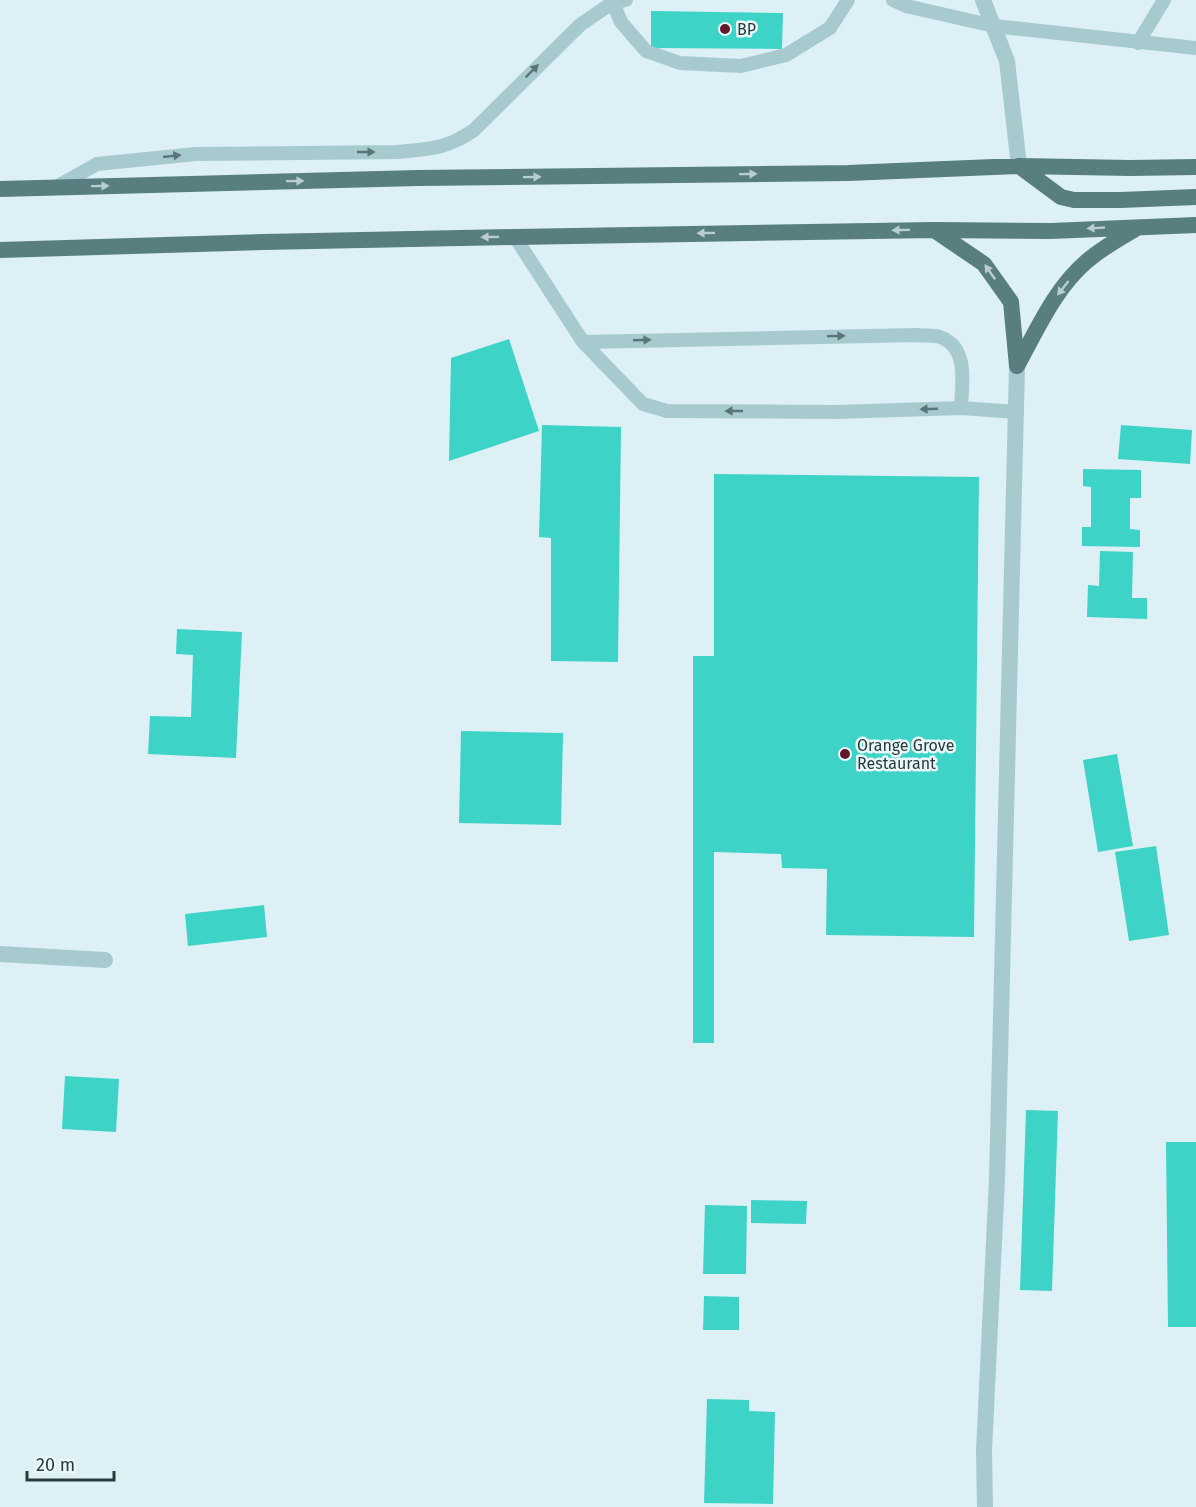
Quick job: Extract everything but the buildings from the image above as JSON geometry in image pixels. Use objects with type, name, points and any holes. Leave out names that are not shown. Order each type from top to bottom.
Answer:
[{"type":"main road","points":[[1019,166],[1061,197],[1074,200],[1119,201],[1196,197]]},
{"type":"main road","points":[[0,189],[418,178],[848,173],[1019,166],[1196,167]]},
{"type":"main road","points":[[0,250],[515,237],[934,230],[1051,231],[1196,225]]},
{"type":"main road","points":[[1017,366],[1050,305],[1067,283],[1085,263],[1107,246],[1141,226]]},
{"type":"main road","points":[[934,230],[984,264],[1011,302],[1017,366]]},
{"type":"street","points":[[983,0],[1007,61],[1019,166]]},
{"type":"street","points":[[985,1507],[984,1451],[997,1179],[1017,366]]},
{"type":"street","points":[[0,954],[105,960]]},
{"type":"lane","points":[[56,187],[97,164],[196,154],[397,152],[429,149],[458,142],[474,130],[580,25],[616,1],[621,21],[646,51],[680,63],[741,66],[786,55],[830,28],[849,0]]},
{"type":"lane","points":[[893,0],[906,6],[994,26],[1196,48]]},
{"type":"lane","points":[[1138,42],[1164,0]]},
{"type":"lane","points":[[515,237],[583,342],[643,404],[667,411],[836,412],[961,408],[1017,412]]},
{"type":"lane","points":[[583,342],[917,335],[940,337],[952,344],[960,354],[961,408]]},
{"type":"place","name":"BP","points":[[725,29]]},
{"type":"place","name":"Orange Grove Restaurant","points":[[845,754]]}]
